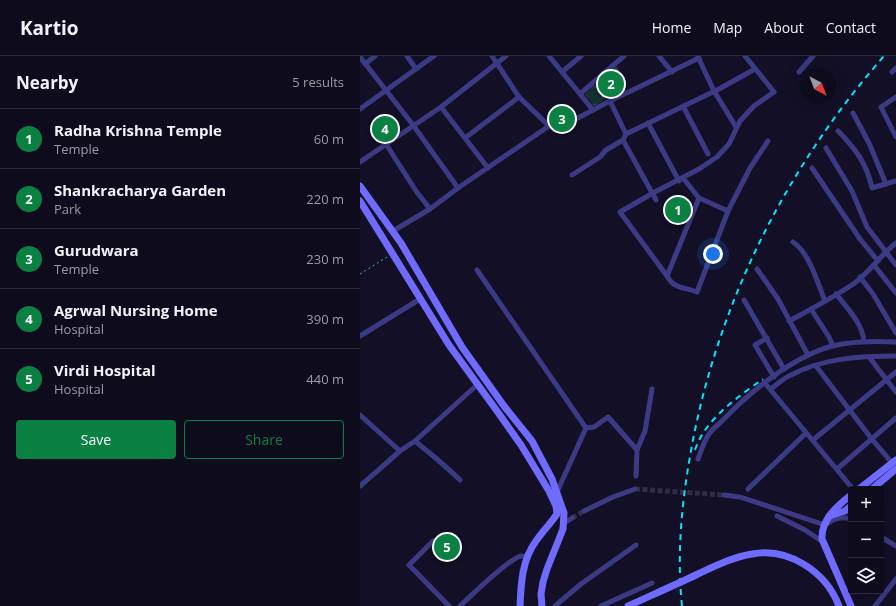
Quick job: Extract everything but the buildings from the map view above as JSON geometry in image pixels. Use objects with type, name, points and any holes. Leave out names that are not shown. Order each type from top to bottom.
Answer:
[{"type":"street","points":[[360,56],[413,125],[458,188]]},
{"type":"street","points":[[365,64],[375,56]]},
{"type":"street","points":[[407,56],[416,68]]},
{"type":"street","points":[[360,109],[434,56]]},
{"type":"street","points":[[492,56],[519,97],[549,126],[557,129],[610,101],[672,72],[698,57],[714,91],[736,127]]},
{"type":"street","points":[[360,162],[441,107],[498,64],[506,56]]},
{"type":"street","points":[[549,56],[593,110]]},
{"type":"street","points":[[562,72],[581,56]]},
{"type":"street","points":[[580,94],[624,56]]},
{"type":"street","points":[[659,56],[672,72]]},
{"type":"street","points":[[799,72],[813,56]]},
{"type":"street","points":[[747,57],[774,92],[754,106],[736,127],[729,144],[717,157],[681,180],[653,193],[620,212],[667,276],[670,283],[697,292],[728,211],[750,168],[768,141]]},
{"type":"street","points":[[626,134],[755,69]]},
{"type":"street","points":[[465,138],[519,97]]},
{"type":"street","points":[[896,97],[880,107],[896,137]]},
{"type":"street","points":[[572,175],[600,157],[606,150],[624,140],[626,134],[610,101]]},
{"type":"street","points":[[683,106],[708,154]]},
{"type":"street","points":[[441,107],[488,168]]},
{"type":"street","points":[[853,113],[869,143],[886,184]]},
{"type":"street","points":[[648,123],[681,180],[699,198],[728,211]]},
{"type":"street","points":[[393,231],[430,209],[458,188],[549,126]]},
{"type":"street","points":[[838,132],[853,146],[869,175],[872,188],[896,181]]},
{"type":"street","points":[[624,140],[656,200]]},
{"type":"street","points":[[386,144],[416,191],[430,209]]},
{"type":"street","points":[[826,148],[852,192],[868,227],[896,265]]},
{"type":"street","points":[[812,168],[860,239],[878,261]]},
{"type":"street","points":[[360,186],[393,231],[462,348],[504,406],[532,441],[544,462],[557,492],[563,529],[546,569],[541,594],[542,606]]},
{"type":"street","points":[[667,276],[699,198]]},
{"type":"street","points":[[360,201],[448,345],[478,384],[521,445],[561,513]]},
{"type":"street","points":[[793,242],[803,250],[825,301]]},
{"type":"street","points":[[789,322],[860,278],[886,251],[896,243]]},
{"type":"street","points":[[874,265],[896,293]]},
{"type":"street","points":[[757,269],[778,299],[808,355]]},
{"type":"street","points":[[477,270],[586,428]]},
{"type":"street","points":[[698,459],[709,434],[764,382],[774,377],[792,364],[808,355],[833,346],[873,340],[894,342],[896,333],[873,294],[860,278]]},
{"type":"street","points":[[836,294],[858,323],[864,336],[864,342]]},
{"type":"street","points":[[360,336],[420,298]]},
{"type":"street","points":[[744,300],[784,370]]},
{"type":"street","points":[[811,309],[833,346]]},
{"type":"street","points":[[767,338],[755,345],[774,377]]},
{"type":"street","points":[[771,389],[790,375],[846,358],[896,356]]},
{"type":"street","points":[[869,357],[896,392]]},
{"type":"street","points":[[816,366],[871,438],[895,464]]},
{"type":"street","points":[[813,440],[896,372]]},
{"type":"street","points":[[764,382],[851,486]]},
{"type":"street","points":[[360,486],[400,451],[415,441],[478,384]]},
{"type":"street","points":[[636,476],[637,450],[645,431],[652,389]]},
{"type":"street","points":[[360,415],[400,451]]},
{"type":"street","points":[[586,428],[594,427],[608,417],[637,450]]},
{"type":"street","points":[[838,469],[871,438],[896,418]]},
{"type":"street","points":[[557,492],[586,428]]},
{"type":"street","points":[[748,489],[806,433]]},
{"type":"street","points":[[415,441],[443,466],[447,467],[460,480]]},
{"type":"street","points":[[863,486],[895,464]]},
{"type":"street","points":[[875,486],[895,464]]},
{"type":"street","points":[[584,511],[613,497],[635,489]]},
{"type":"street","points":[[724,495],[740,497],[825,524],[833,519],[843,516],[848,518]]},
{"type":"street","points":[[848,497],[839,504],[829,516],[821,531],[823,542],[851,606]]},
{"type":"street","points":[[829,516],[845,511],[848,508]]},
{"type":"street","points":[[520,606],[522,572],[527,557],[536,541],[561,513]]},
{"type":"street","points":[[777,516],[805,530],[823,542]]},
{"type":"street","points":[[563,524],[572,518]]},
{"type":"street","points":[[805,530],[815,521]]},
{"type":"street","points":[[884,539],[896,546]]},
{"type":"street","points":[[433,541],[409,566],[449,606]]},
{"type":"street","points":[[555,606],[581,584],[636,545]]},
{"type":"street","points":[[628,606],[733,559],[753,553],[783,555],[805,564],[828,585],[839,606]]},
{"type":"street","points":[[460,606],[512,561],[521,556],[527,557]]},
{"type":"street","points":[[875,606],[896,579]]},
{"type":"street","points":[[601,606],[611,604],[652,583]]},
{"type":"path","points":[[360,274],[393,254]]},
{"type":"green space","points":[[617,66],[626,88],[594,106],[585,94]]},
{"type":"tunnel","points":[[635,489],[724,495]]},
{"type":"tunnel","points":[[572,518],[584,511]]},
{"type":"railway","points":[[682,606],[680,552],[684,498],[689,462],[700,406],[716,351],[735,298],[758,246],[785,195],[814,147],[848,100],[884,56]]},
{"type":"railway","points":[[695,450],[706,428],[714,419],[733,401],[763,379]]},
{"type":"place","name":"Shankracharya Garden","points":[[611,84]]},
{"type":"place","name":"Gurudwara","points":[[562,119]]},
{"type":"place","name":"Agrwal Nursing Home","points":[[385,129]]},
{"type":"place","name":"Radha Krishna Temple","points":[[678,210]]},
{"type":"place","name":"Virdi Hospital","points":[[447,547]]}]
